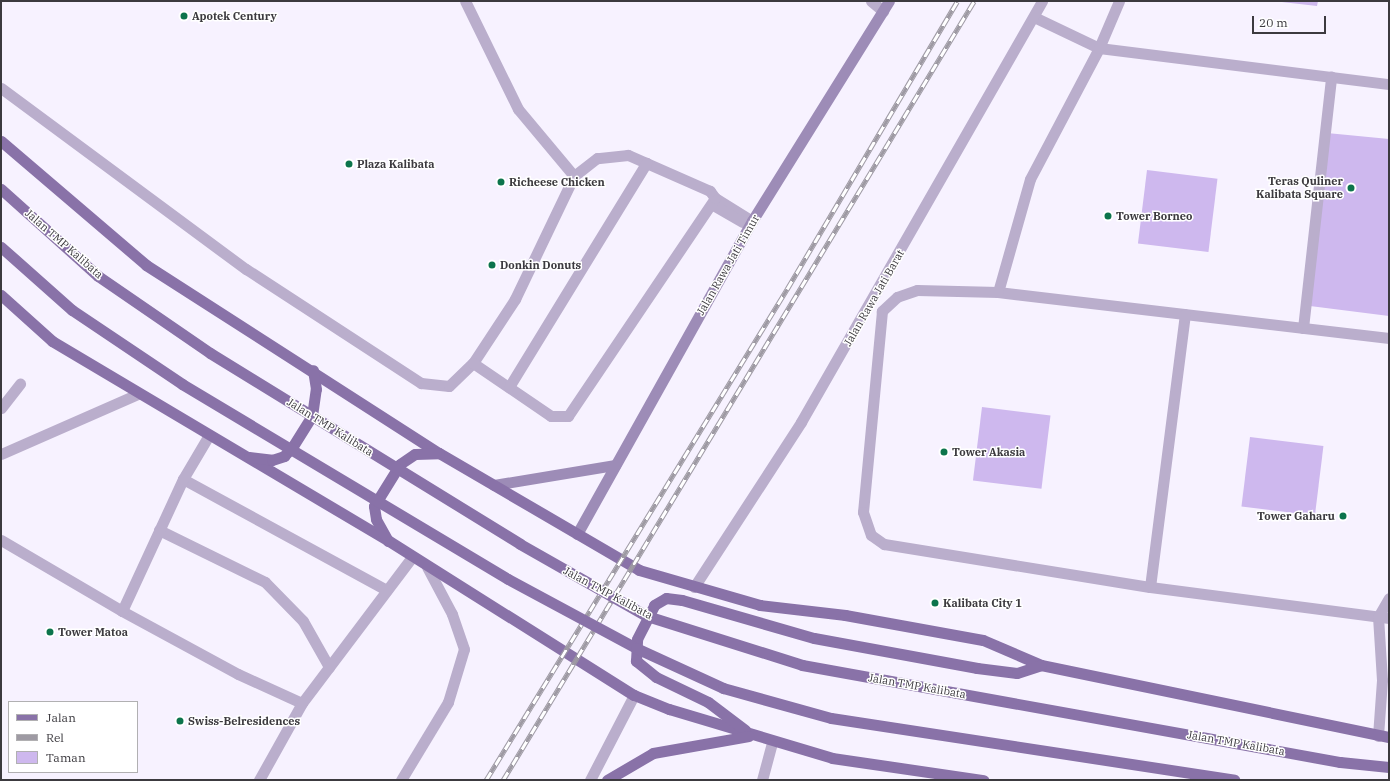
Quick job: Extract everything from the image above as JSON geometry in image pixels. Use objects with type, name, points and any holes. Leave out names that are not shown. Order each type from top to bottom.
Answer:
[{"type":"main road","name":"Jalan Rawa Jati Timur","points":[[577,534],[614,465],[751,224],[886,6]]},
{"type":"main road","points":[[1,141],[146,265],[313,370],[439,453],[639,570],[760,605],[845,615],[983,640],[1041,665],[1384,736]]},
{"type":"main road","name":"Jalan TMP Kalibata","points":[[1,189],[98,276],[210,353],[520,544],[647,616],[802,665],[1340,762],[1389,767]]},
{"type":"main road","points":[[1,247],[72,310],[182,384],[508,580],[636,648],[723,688],[831,718],[1234,780]]},
{"type":"main road","points":[[1,295],[52,341],[138,394],[389,541],[427,567],[634,695],[772,742],[832,758],[948,778],[983,780]]},
{"type":"main road","points":[[245,457],[272,460],[284,456],[293,446],[312,416],[316,389],[313,370]]},
{"type":"main road","points":[[389,541],[376,520],[374,506],[400,464],[415,454],[439,453]]},
{"type":"main road","points":[[494,485],[614,465]]},
{"type":"main road","points":[[752,735],[708,702],[656,677],[636,661],[637,639],[654,605],[666,598],[682,600],[814,638],[977,668],[1017,673],[1041,665]]},
{"type":"main road","points":[[608,780],[653,753],[752,735]]},
{"type":"street","points":[[465,1],[518,109],[574,176]]},
{"type":"street","points":[[871,1],[886,6]]},
{"type":"street","name":"Jalan Rawa Jati Barat","points":[[694,587],[801,422],[875,296],[1034,18],[1042,1]]},
{"type":"street","points":[[998,292],[1030,179],[1098,48],[1119,1]]},
{"type":"street","points":[[1034,18],[1098,48],[1389,84]]},
{"type":"street","points":[[1303,328],[1331,77]]},
{"type":"street","points":[[1,88],[246,269],[420,382],[449,386],[473,362],[515,298],[574,176],[597,158],[616,154],[646,163],[710,191],[714,202],[751,224]]},
{"type":"street","points":[[509,387],[646,163]]},
{"type":"street","points":[[473,362],[551,416],[568,416],[714,202]]},
{"type":"street","points":[[884,309],[897,297],[917,290],[998,292],[1389,338]]},
{"type":"street","points":[[875,296],[884,309],[863,512],[871,535],[884,544],[1150,587],[1384,618]]},
{"type":"street","points":[[1150,587],[1186,314]]},
{"type":"street","points":[[1,408],[20,384]]},
{"type":"street","points":[[1,454],[138,394]]},
{"type":"street","points":[[122,611],[183,479],[209,435]]},
{"type":"street","points":[[183,479],[387,590]]},
{"type":"street","points":[[159,530],[265,582],[303,621],[329,667]]},
{"type":"street","points":[[1,540],[122,611],[238,674],[302,703]]},
{"type":"street","points":[[259,780],[302,703],[412,557]]},
{"type":"street","points":[[402,780],[448,702],[464,649],[452,614],[427,567]]},
{"type":"street","points":[[1384,736],[1382,680],[1384,618],[1389,598]]},
{"type":"street","points":[[590,780],[634,695]]},
{"type":"street","points":[[762,780],[772,742]]},
{"type":"green space","points":[[1273,1],[1318,1],[1317,6]]},
{"type":"green space","points":[[1327,133],[1389,139],[1389,316],[1310,306]]},
{"type":"green space","points":[[1147,170],[1217,179],[1208,252],[1138,243]]},
{"type":"green space","points":[[982,407],[1050,415],[1041,489],[973,480]]},
{"type":"green space","points":[[1250,437],[1323,446],[1315,515],[1241,506]]},
{"type":"railway","points":[[486,780],[787,289],[957,1]]},
{"type":"railway","points":[[503,780],[974,1]]},
{"type":"place","name":"Apotek Century","points":[[184,16]]},
{"type":"place","name":"Plaza Kalibata","points":[[349,164]]},
{"type":"place","name":"Richeese Chicken","points":[[501,182]]},
{"type":"place","name":"Teras Quliner Kalibata Square","points":[[1351,188]]},
{"type":"place","name":"Tower Borneo","points":[[1108,216]]},
{"type":"place","name":"Donkin Donuts","points":[[492,265]]},
{"type":"place","name":"Tower Akasia","points":[[944,452]]},
{"type":"place","name":"Tower Gaharu","points":[[1343,516]]},
{"type":"place","name":"Kalibata City 1","points":[[935,603]]},
{"type":"place","name":"Tower Matoa","points":[[50,632]]},
{"type":"place","name":"Swiss-Belresidences","points":[[180,721]]}]
